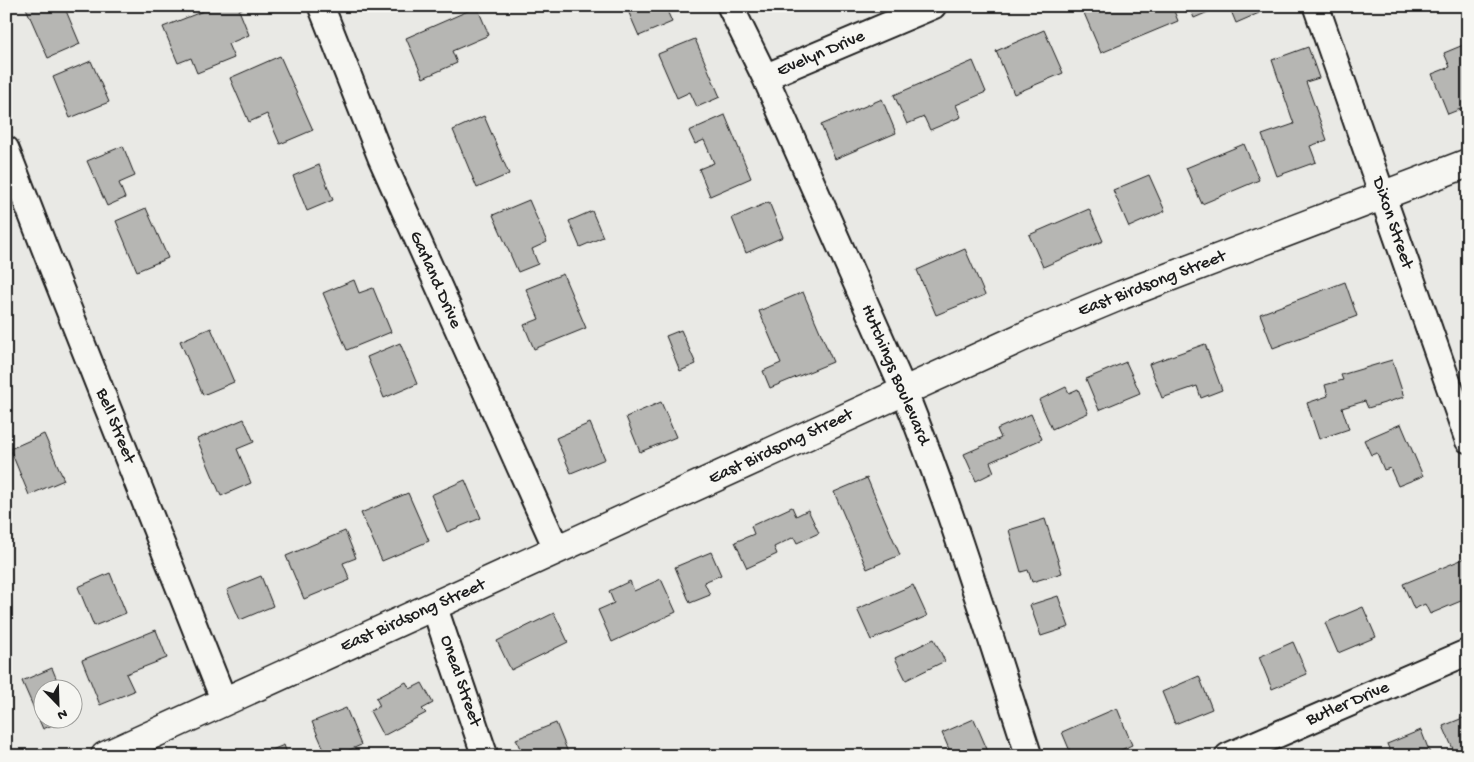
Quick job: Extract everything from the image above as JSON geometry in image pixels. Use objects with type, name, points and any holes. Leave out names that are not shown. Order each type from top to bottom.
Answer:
[{"type":"street","name":"Garland Drive","points":[[320,6],[381,158],[556,550]]},
{"type":"street","name":"Hutchings Boulevard","points":[[730,6],[765,77],[923,438],[1029,756]]},
{"type":"street","name":"Evelyn Drive","points":[[765,77],[933,6]]},
{"type":"street","name":"Dixon Street","points":[[1316,6],[1468,440]]},
{"type":"street","name":"Bell Street","points":[[6,149],[224,701]]},
{"type":"street","name":"East Birdsong Street","points":[[105,756],[1091,307],[1468,163]]},
{"type":"street","name":"Oneal Street","points":[[434,606],[485,756]]},
{"type":"street","name":"Butler Drive","points":[[1228,756],[1468,652]]},
{"type":"building","points":[[31,6],[64,6],[80,44],[48,58],[26,8]]},
{"type":"building","points":[[216,6],[248,6],[239,10],[249,35],[228,44],[234,58],[197,73],[191,58],[178,63],[163,27]]},
{"type":"building","points":[[626,6],[665,6],[672,22],[639,36]]},
{"type":"building","points":[[1102,6],[1136,6],[1137,8],[1141,6],[1172,6],[1178,21],[1101,53],[1084,13]]},
{"type":"building","points":[[1189,6],[1222,6],[1194,18]]},
{"type":"building","points":[[1229,6],[1256,6],[1259,13],[1236,23]]},
{"type":"building","points":[[477,7],[489,35],[452,51],[457,63],[423,78],[406,38]]},
{"type":"building","points":[[1044,30],[1063,73],[1014,94],[996,51]]},
{"type":"building","points":[[695,39],[720,97],[697,107],[690,92],[677,98],[658,54]]},
{"type":"building","points":[[1468,43],[1468,106],[1448,114],[1432,74],[1450,67],[1444,53]]},
{"type":"building","points":[[1308,47],[1319,78],[1306,82],[1327,140],[1310,146],[1316,162],[1277,176],[1262,135],[1294,124],[1272,60]]},
{"type":"building","points":[[280,56],[313,130],[280,144],[267,114],[249,122],[230,78]]},
{"type":"building","points":[[91,61],[109,102],[70,118],[53,77]]},
{"type":"building","points":[[973,61],[986,92],[956,105],[961,117],[930,130],[924,117],[907,124],[894,95]]},
{"type":"building","points":[[882,99],[896,133],[835,159],[821,125]]},
{"type":"building","points":[[725,115],[751,178],[710,196],[699,169],[714,163],[704,140],[695,144],[689,131]]},
{"type":"building","points":[[484,116],[509,174],[477,188],[453,130]]},
{"type":"building","points":[[1244,144],[1259,180],[1202,204],[1186,168]]},
{"type":"building","points":[[123,146],[135,176],[119,183],[125,198],[107,206],[87,161]]},
{"type":"building","points":[[319,165],[333,200],[307,211],[293,176]]},
{"type":"building","points":[[1149,175],[1165,211],[1129,227],[1113,190]]},
{"type":"building","points":[[529,200],[547,242],[532,249],[538,264],[518,272],[493,215]]},
{"type":"building","points":[[769,202],[783,237],[746,253],[732,218]]},
{"type":"building","points":[[146,208],[168,258],[137,271],[116,221]]},
{"type":"building","points":[[1089,209],[1103,241],[1043,267],[1029,235]]},
{"type":"building","points":[[592,211],[603,237],[580,247],[569,221]]},
{"type":"building","points":[[965,249],[985,295],[936,315],[917,270]]},
{"type":"building","points":[[563,274],[586,328],[534,349],[524,325],[539,319],[526,289]]},
{"type":"building","points":[[354,280],[359,293],[373,288],[391,332],[347,350],[323,293]]},
{"type":"building","points":[[1345,282],[1357,316],[1273,348],[1260,314]]},
{"type":"building","points":[[803,292],[833,362],[770,388],[763,371],[781,363],[759,311]]},
{"type":"building","points":[[211,328],[234,382],[203,395],[180,341]]},
{"type":"building","points":[[681,330],[696,364],[680,371],[666,336]]},
{"type":"building","points":[[400,343],[417,384],[384,398],[367,357]]},
{"type":"building","points":[[1205,344],[1222,390],[1201,398],[1197,386],[1162,398],[1149,364]]},
{"type":"building","points":[[1392,360],[1404,397],[1368,408],[1365,401],[1342,408],[1349,429],[1319,439],[1307,403],[1328,396],[1325,385],[1343,380],[1341,375]]},
{"type":"building","points":[[1126,362],[1140,393],[1099,410],[1086,379]]},
{"type":"building","points":[[1066,387],[1069,393],[1078,389],[1088,413],[1052,429],[1039,400]]},
{"type":"building","points":[[661,402],[676,437],[640,452],[626,417]]},
{"type":"building","points":[[1031,414],[1042,439],[990,462],[994,472],[976,481],[964,454],[1001,438],[997,429]]},
{"type":"building","points":[[244,419],[254,442],[237,449],[251,483],[221,496],[197,439]]},
{"type":"building","points":[[590,423],[605,459],[571,473],[556,438]]},
{"type":"building","points":[[1401,424],[1423,476],[1398,486],[1390,468],[1384,470],[1377,453],[1371,455],[1364,440]]},
{"type":"building","points":[[44,434],[64,480],[29,495],[10,449]]},
{"type":"building","points":[[867,478],[900,555],[867,569],[834,492]]},
{"type":"building","points":[[465,480],[481,518],[447,532],[431,495]]},
{"type":"building","points":[[408,493],[429,541],[382,561],[361,513]]},
{"type":"building","points":[[792,507],[796,516],[808,510],[819,533],[797,543],[794,537],[774,547],[777,554],[747,568],[735,542],[754,534],[751,526]]},
{"type":"building","points":[[1045,519],[1062,573],[1032,582],[1028,570],[1021,572],[1009,530]]},
{"type":"building","points":[[345,531],[356,558],[343,563],[350,580],[304,599],[286,556]]},
{"type":"building","points":[[711,552],[721,575],[704,582],[710,595],[690,603],[675,567]]},
{"type":"building","points":[[1468,557],[1468,598],[1430,614],[1425,604],[1414,609],[1403,584]]},
{"type":"building","points":[[110,573],[126,613],[94,626],[78,587]]},
{"type":"building","points":[[261,576],[273,606],[240,620],[227,590]]},
{"type":"building","points":[[661,579],[676,612],[612,642],[598,610],[614,603],[609,591],[630,581],[634,591]]},
{"type":"building","points":[[913,585],[927,616],[871,640],[857,609]]},
{"type":"building","points":[[1058,596],[1069,627],[1041,636],[1030,605]]},
{"type":"building","points":[[1363,607],[1376,637],[1338,653],[1325,623]]},
{"type":"building","points":[[554,613],[568,642],[511,670],[497,641]]},
{"type":"building","points":[[156,630],[167,658],[126,674],[134,691],[100,705],[82,660]]},
{"type":"building","points":[[934,639],[945,661],[906,680],[895,658]]},
{"type":"building","points":[[1293,642],[1307,674],[1272,689],[1259,657]]},
{"type":"building","points":[[52,668],[57,680],[32,680],[32,704],[22,681]]},
{"type":"building","points":[[1199,676],[1212,709],[1175,724],[1162,692]]},
{"type":"building","points":[[406,682],[410,689],[422,683],[433,703],[422,709],[426,713],[383,736],[370,711],[380,706],[376,698]]},
{"type":"building","points":[[346,708],[361,745],[336,756],[327,756],[312,722]]},
{"type":"building","points":[[1117,708],[1132,745],[1108,756],[1072,756],[1062,732]]},
{"type":"building","points":[[1468,716],[1468,756],[1456,756],[1443,726]]},
{"type":"building","points":[[974,719],[990,756],[952,756],[942,733]]},
{"type":"building","points":[[556,723],[569,755],[523,756],[516,739]]},
{"type":"building","points":[[1421,730],[1431,756],[1392,756],[1387,744]]},
{"type":"building","points":[[284,745],[288,756],[257,756]]}]
